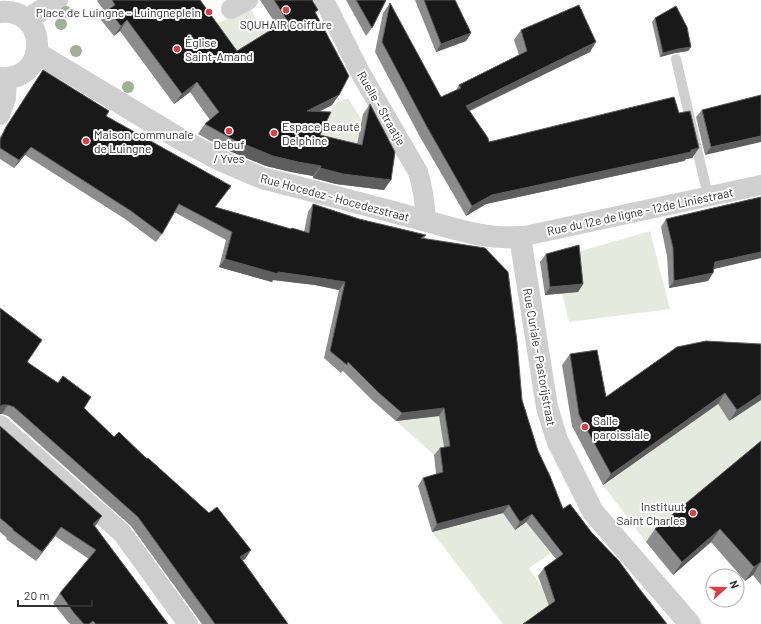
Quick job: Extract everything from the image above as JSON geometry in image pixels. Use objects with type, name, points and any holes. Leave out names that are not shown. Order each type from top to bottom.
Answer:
[{"type":"street","points":[[27,20],[56,0]]},
{"type":"street","name":"Ruelle - Straatje","points":[[324,0],[360,72],[418,172],[424,195],[426,220]]},
{"type":"street","points":[[0,12],[12,12],[27,20],[37,35],[38,47],[33,62],[26,70],[17,76],[3,78],[6,98],[0,115]]},
{"type":"street","name":"Rue Hocedez - Hocedezstraat","points":[[37,53],[180,139],[242,171],[262,178],[426,220],[469,233],[504,238],[520,237]]},
{"type":"street","name":"Rue du 12e de ligne - 12de Liniestraat","points":[[520,237],[761,184]]},
{"type":"street","name":"Rue Curiale - Pastorijstraat","points":[[520,237],[547,408],[557,440],[593,512],[690,624]]},
{"type":"street","points":[[0,425],[122,533],[188,624]]},
{"type":"lane","points":[[676,59],[708,196]]},
{"type":"shaded area","points":[[249,6],[261,28],[268,29],[273,40],[238,56],[207,30]]},
{"type":"shaded area","points":[[348,98],[361,119],[355,155],[316,146],[326,118],[335,104]]},
{"type":"shaded area","points":[[650,231],[670,309],[569,322],[562,293],[578,292],[574,253]]},
{"type":"shaded area","points":[[761,400],[761,446],[646,542],[603,485],[718,404],[729,421]]},
{"type":"shaded area","points":[[439,416],[441,427],[480,432],[434,455],[396,421]]},
{"type":"shaded area","points":[[503,513],[534,516],[544,545],[551,553],[529,568],[543,589],[563,594],[522,624],[503,624],[432,532]]},
{"type":"building","points":[[112,0],[200,0],[237,51],[287,20],[274,0],[312,0],[318,10],[315,12],[349,76],[339,95],[307,111],[331,112],[320,135],[362,145],[370,104],[395,152],[391,180],[343,174],[320,168],[321,166],[273,156],[234,140],[205,124],[219,112],[197,82],[182,94],[127,20],[121,26],[108,10],[115,5]]},
{"type":"building","points":[[356,0],[386,0],[372,28]]},
{"type":"building","points":[[424,0],[455,0],[471,33],[441,44]]},
{"type":"building","points":[[390,3],[441,97],[461,88],[459,85],[527,51],[521,30],[579,5],[596,42],[466,106],[488,138],[489,142],[674,97],[679,113],[690,111],[699,148],[691,150],[691,152],[492,195],[472,206],[427,127],[382,42]]},
{"type":"building","points":[[676,6],[687,27],[691,47],[663,53],[655,18]]},
{"type":"building","points":[[43,70],[109,111],[106,116],[231,186],[215,207],[309,233],[313,204],[359,219],[426,235],[421,238],[485,248],[508,272],[517,342],[522,400],[538,451],[563,509],[570,504],[592,533],[619,561],[667,624],[523,624],[555,601],[544,568],[563,554],[532,514],[520,522],[509,505],[437,524],[423,478],[443,472],[440,448],[450,446],[444,408],[402,413],[378,392],[348,362],[347,365],[330,351],[345,282],[278,272],[278,274],[225,259],[232,232],[179,204],[162,234],[131,211],[31,147],[19,160],[0,148],[0,140],[6,127]]},
{"type":"building","points":[[761,95],[761,136],[711,147],[702,110]]},
{"type":"building","points":[[761,197],[761,252],[715,262],[713,273],[674,281],[673,248],[666,219]]},
{"type":"building","points":[[579,245],[583,284],[550,287],[546,254]]},
{"type":"building","points":[[0,308],[42,340],[27,362],[58,383],[63,376],[91,397],[84,408],[114,437],[119,432],[147,459],[148,458],[209,513],[217,507],[251,550],[240,557],[288,624],[215,624],[138,517],[14,407],[2,405],[0,407]]},
{"type":"building","points":[[706,341],[761,344],[761,394],[737,410],[725,393],[611,474],[579,415],[570,354],[597,350],[606,397],[677,347]]},
{"type":"building","points":[[0,426],[102,516],[93,524],[168,624],[96,624],[93,621],[89,624],[84,624],[74,613],[60,593],[96,550],[61,527],[42,552],[0,518]]},
{"type":"building","points":[[761,441],[761,562],[754,567],[720,529],[682,562],[655,529]]},
{"type":"place","name":"SQUHAIR Coiffure","points":[[286,10]]},
{"type":"place","name":"Place de Luingne - Luingneplein","points":[[209,12]]},
{"type":"place","name":"Église Saint-Amand","points":[[177,49]]},
{"type":"place","name":"Debuf / Yves","points":[[229,131]]},
{"type":"place","name":"Espace Beauté Delphine","points":[[274,133]]},
{"type":"place","name":"Maison communale de Luingne","points":[[86,141]]},
{"type":"place","name":"Salle paroissiale","points":[[585,427]]},
{"type":"place","name":"Instituut Saint Charles","points":[[693,513]]}]
